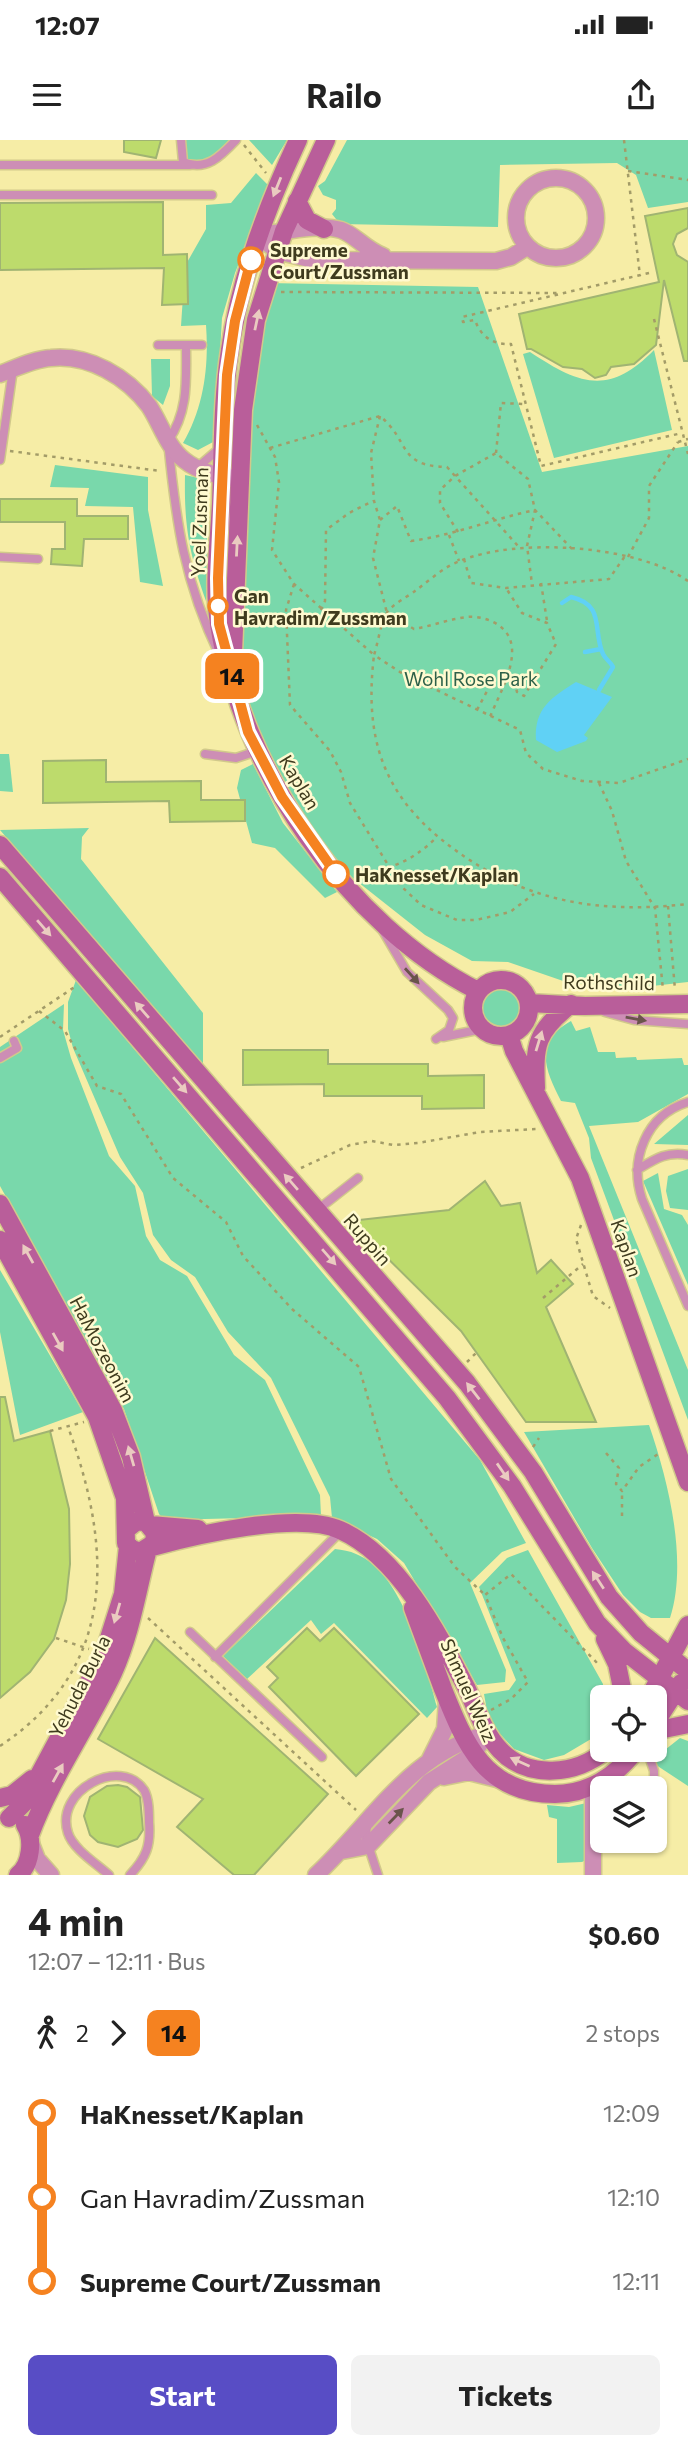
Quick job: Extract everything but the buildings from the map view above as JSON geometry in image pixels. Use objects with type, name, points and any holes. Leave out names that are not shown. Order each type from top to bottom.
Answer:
[{"type":"street","name":"Yoel Zusman","points":[[231,478],[223,443],[230,350],[242,293],[259,236],[298,140]]},
{"type":"street","name":"Yoel Zusman","points":[[237,691],[232,660],[231,478],[263,292],[284,232],[326,140]]},
{"type":"street","points":[[553,177],[566,178],[588,193],[597,219],[587,243],[577,252],[551,258],[527,247],[515,223],[520,198],[528,187],[553,177]]},
{"type":"street","points":[[297,201],[307,220],[324,229]]},
{"type":"street","points":[[259,236],[324,229],[342,230],[368,251],[413,261]]},
{"type":"street","points":[[259,236],[277,251],[313,260],[496,261],[511,257],[527,247]]},
{"type":"street","points":[[7,372],[52,357],[101,366],[118,376],[148,405],[168,441],[183,459],[196,468],[231,478]]},
{"type":"street","name":"Kaplan","points":[[237,691],[257,751],[282,797],[337,876],[375,919],[446,975],[478,992]]},
{"type":"street","name":"Ruppin","points":[[0,845],[462,1377],[510,1438],[609,1597],[641,1633],[688,1671]]},
{"type":"street","points":[[0,877],[376,1311],[454,1408],[512,1486],[597,1623],[617,1664],[621,1685]]},
{"type":"street","points":[[507,980],[522,988],[529,1003],[523,1026],[509,1035],[495,1036],[482,1029],[473,1016],[478,992],[491,981],[507,980]]},
{"type":"street","name":"Rothschild","points":[[529,1003],[682,1004]]},
{"type":"street","points":[[536,1091],[536,1050],[539,1037],[548,1022],[578,1005]]},
{"type":"street","name":"Kaplan","points":[[509,1035],[589,1202],[688,1482]]},
{"type":"street","name":"HaMozeonim","points":[[0,1204],[118,1421],[131,1457],[148,1524]]},
{"type":"street","name":"HaMozeonim","points":[[0,1240],[97,1417],[125,1498],[128,1537]]},
{"type":"street","points":[[133,1523],[148,1524],[155,1534],[150,1548],[140,1552],[128,1537],[133,1523]]},
{"type":"street","name":"Shmuel Weiz","points":[[150,1548],[240,1530],[314,1523],[342,1530],[380,1559],[430,1621],[488,1734],[506,1756],[541,1769],[571,1769],[590,1759]]},
{"type":"street","name":"Shmuel Weiz","points":[[148,1524],[240,1530]]},
{"type":"street","name":"Yehuda Burla","points":[[3,1819],[24,1803],[104,1654],[123,1594],[128,1537]]},
{"type":"street","name":"Yehuda Burla","points":[[21,1874],[27,1862],[30,1838],[47,1793],[111,1676],[125,1642],[150,1548]]},
{"type":"street","name":"Shmuel Weiz","points":[[402,1583],[447,1699],[469,1747],[492,1774],[522,1789],[549,1794],[577,1792],[590,1787]]},
{"type":"street","points":[[597,1623],[624,1651],[682,1696]]},
{"type":"street","points":[[641,1633],[669,1635],[688,1624]]},
{"type":"street","points":[[657,1685],[673,1659],[688,1624]]},
{"type":"street","points":[[667,1712],[682,1696],[688,1671]]},
{"type":"street","points":[[316,1875],[429,1759],[445,1729],[447,1699]]},
{"type":"street","points":[[667,1728],[688,1724]]},
{"type":"street","points":[[342,1851],[368,1846],[429,1782],[488,1734]]},
{"type":"street","points":[[429,1759],[469,1747]]},
{"type":"street","name":"Shmuel Weiz","points":[[608,1776],[625,1762]]},
{"type":"street","points":[[0,1798],[12,1795],[40,1772]]},
{"type":"street","points":[[429,1782],[469,1772],[505,1782]]},
{"type":"street","points":[[3,1819],[24,1824],[37,1859],[51,1875]]},
{"type":"street","points":[[593,1853],[593,1875]]},
{"type":"lane","points":[[181,140],[183,162],[190,165]]},
{"type":"lane","points":[[0,165],[190,165],[214,161],[238,140]]},
{"type":"lane","points":[[0,195],[212,195]]},
{"type":"lane","points":[[158,345],[202,345]]},
{"type":"lane","points":[[186,345],[183,414],[168,441],[181,550],[198,611],[237,691]]},
{"type":"lane","points":[[0,460],[3,450],[7,372]]},
{"type":"lane","points":[[196,468],[212,458],[223,443]]},
{"type":"lane","points":[[0,557],[38,559]]},
{"type":"lane","points":[[205,754],[236,758],[257,751]]},
{"type":"lane","points":[[375,919],[407,972],[448,1010],[453,1018],[449,1030],[436,1039],[482,1029]]},
{"type":"lane","points":[[578,1005],[634,1020],[688,1024]]},
{"type":"lane","points":[[0,1058],[17,1048],[14,1041]]},
{"type":"lane","points":[[688,1102],[666,1114],[650,1129],[640,1147],[636,1170],[642,1199],[688,1306]]},
{"type":"lane","points":[[636,1170],[673,1152],[688,1155]]},
{"type":"lane","points":[[316,1211],[358,1178]]},
{"type":"lane","points":[[215,1657],[342,1530]]},
{"type":"lane","points":[[190,1632],[321,1757]]},
{"type":"lane","points":[[109,1875],[68,1835],[65,1817],[73,1797],[87,1784],[118,1777],[131,1780],[143,1789],[149,1807],[148,1852],[130,1875]]},
{"type":"lane","points":[[368,1820],[368,1846],[378,1875]]},
{"type":"path","points":[[238,140],[277,187]]},
{"type":"path","points":[[624,140],[640,276]]},
{"type":"path","points":[[628,171],[688,180]]},
{"type":"path","points":[[649,273],[461,317],[463,322],[475,320],[478,329],[491,341],[511,344],[541,466],[682,433]]},
{"type":"path","points":[[263,292],[567,293]]},
{"type":"path","points":[[654,319],[688,454]]},
{"type":"path","points":[[496,453],[501,403],[526,404]]},
{"type":"path","points":[[243,410],[260,428],[270,447],[279,482],[272,550],[294,584],[374,656],[403,674],[490,718],[520,730],[526,753],[543,769],[582,781],[619,783],[688,759]]},
{"type":"path","points":[[270,447],[380,416]]},
{"type":"path","points":[[380,416],[388,423],[414,461],[421,466],[447,467],[519,547]]},
{"type":"path","points":[[380,416],[371,453],[374,501],[380,520],[373,558],[387,613],[374,656],[372,706],[382,759],[398,797],[437,836],[496,878],[534,894],[594,905],[655,908],[688,904]]},
{"type":"path","points":[[464,559],[471,583],[506,588],[609,579],[627,556],[649,518],[649,486],[678,442],[688,439]]},
{"type":"path","points":[[3,450],[172,472]]},
{"type":"path","points":[[458,532],[438,495],[443,486],[455,476],[496,453]]},
{"type":"path","points":[[496,453],[527,479],[535,510],[527,546],[532,584]]},
{"type":"path","points":[[321,610],[325,601],[326,530],[349,513],[374,501]]},
{"type":"path","points":[[380,520],[397,506],[411,541],[449,536],[494,519],[535,510]]},
{"type":"path","points":[[535,510],[572,549]]},
{"type":"path","points":[[449,536],[459,561]]},
{"type":"path","points":[[387,613],[459,561],[527,546],[627,556],[671,569],[688,581]]},
{"type":"path","points":[[477,710],[495,676],[515,684],[517,692],[524,696],[556,644],[547,623],[541,583]]},
{"type":"path","points":[[294,584],[286,610],[290,705],[330,751],[341,772],[350,803],[401,887],[421,905],[457,920],[476,920],[510,912],[534,894]]},
{"type":"path","points":[[506,588],[522,613],[547,623]]},
{"type":"path","points":[[387,613],[414,629],[467,617],[478,617],[499,625],[513,644],[513,655],[490,718]]},
{"type":"path","points":[[598,782],[612,811],[626,861],[655,908],[661,976]]},
{"type":"path","points":[[337,876],[389,870],[420,853],[437,836]]},
{"type":"path","points":[[668,906],[682,1004]]},
{"type":"path","points":[[0,1037],[87,978]]},
{"type":"path","points":[[39,1010],[65,1031],[97,1086],[121,1094],[173,1178],[226,1222],[243,1256],[292,1309],[359,1367],[391,1479],[455,1567],[485,1595],[503,1638],[528,1682],[511,1699],[479,1717]]},
{"type":"path","points":[[286,1176],[350,1145],[372,1141],[393,1145],[418,1143],[480,1132],[536,1129],[553,1123]]},
{"type":"path","points":[[589,1202],[576,1239],[593,1296],[632,1324]]},
{"type":"path","points":[[543,1298],[584,1264]]},
{"type":"path","points":[[50,1431],[89,1420],[88,1416]]},
{"type":"path","points":[[0,1746],[17,1735],[57,1695],[83,1647],[94,1599],[99,1552],[88,1483],[68,1427]]},
{"type":"path","points":[[622,1516],[622,1491],[639,1467],[674,1444]]},
{"type":"path","points":[[606,1453],[619,1468],[616,1483],[622,1491]]},
{"type":"path","points":[[485,1595],[511,1574],[604,1671]]},
{"type":"path","points":[[135,1606],[368,1820]]},
{"type":"path","points":[[55,1637],[104,1654]]},
{"type":"green space","points":[[184,140],[232,140],[217,154],[206,160],[194,161],[186,159]]},
{"type":"green space","points":[[249,140],[287,140],[272,165]]},
{"type":"green space","points":[[347,140],[688,140],[688,202],[648,208],[636,175],[617,163],[500,165],[498,227],[340,224],[332,214],[336,209],[336,200],[323,195],[318,186],[325,181]]},
{"type":"green space","points":[[256,173],[269,186],[235,273],[222,318],[215,441],[198,450],[183,443],[196,415],[204,386],[206,325],[181,326],[185,266],[206,229],[206,205],[231,203]]},
{"type":"green space","name":"Wohl Rose Park","points":[[267,283],[478,287],[542,472],[688,446],[688,982],[643,987],[569,983],[508,962],[472,961],[425,935],[344,871],[291,801],[258,740],[239,684],[250,405]]},
{"type":"green space","points":[[654,350],[672,430],[554,458],[523,354],[530,352],[564,372],[594,381],[608,380],[623,374]]},
{"type":"green space","points":[[151,359],[170,359],[170,386],[163,405],[152,396]]},
{"type":"green space","points":[[55,465],[148,477],[148,510],[163,586],[140,582],[133,507],[85,506],[89,488],[50,487]]},
{"type":"green space","points":[[185,475],[208,480],[206,601],[189,539],[185,509]]},
{"type":"green space","points":[[0,754],[9,754],[13,792],[0,791]]},
{"type":"green space","points":[[253,764],[283,823],[337,892],[325,898],[275,848],[252,843],[237,788],[241,770]]},
{"type":"green space","points":[[89,828],[82,837],[81,859],[203,1013],[203,1066],[0,830]]},
{"type":"green space","points":[[76,980],[480,1460],[526,1543],[502,1552],[470,1583],[506,1670],[505,1682],[477,1685],[404,1563],[377,1539],[332,1518],[330,1497],[271,1378],[228,1332],[195,1277],[171,1260],[153,1235],[143,1193],[120,1157],[73,1048],[68,1029],[68,1002]]},
{"type":"green space","points":[[501,986],[516,992],[522,1007],[516,1022],[501,1028],[486,1022],[480,1007],[486,992]]},
{"type":"green space","points":[[64,1004],[63,1030],[71,1058],[109,1156],[135,1186],[146,1236],[160,1260],[187,1276],[234,1355],[265,1380],[320,1495],[321,1516],[164,1520],[159,1514],[124,1409],[0,1186],[0,1047]]},
{"type":"green space","points":[[571,1021],[576,1031],[590,1027],[598,1052],[615,1052],[616,1058],[636,1057],[637,1060],[682,1058],[684,1065],[688,1065],[688,1094],[638,1122],[589,1126],[688,1370],[688,1420],[591,1158],[589,1138],[575,1103],[561,1101],[547,1068],[547,1047],[551,1038]]},
{"type":"green space","points":[[688,1115],[688,1145],[654,1144]]},
{"type":"green space","points":[[688,1169],[688,1210],[670,1208],[666,1191],[668,1176]]},
{"type":"green space","points":[[658,1173],[664,1209],[682,1215],[688,1225],[688,1285],[643,1181]]},
{"type":"green space","points":[[0,1270],[83,1412],[20,1435],[0,1332]]},
{"type":"green space","points":[[649,1425],[669,1497],[677,1548],[675,1596],[670,1618],[651,1618],[640,1612],[623,1595],[524,1432]]},
{"type":"green space","points":[[335,1549],[354,1553],[372,1564],[387,1580],[399,1599],[410,1621],[437,1707],[427,1718],[334,1623],[321,1634],[311,1620],[247,1679],[223,1656]]},
{"type":"green space","points":[[528,1550],[603,1684],[590,1685],[590,1740],[564,1755],[544,1760],[514,1749],[489,1722],[484,1694],[509,1690],[516,1680],[479,1587],[507,1558]]},
{"type":"green space","points":[[680,1738],[688,1741],[688,1786],[653,1763],[667,1762],[667,1748]]},
{"type":"green space","points":[[590,1802],[590,1853],[599,1853],[582,1862],[557,1863],[557,1819],[549,1817],[547,1805],[569,1807]]},
{"type":"water","points":[[576,682],[612,697],[584,735],[588,738],[586,741],[557,752],[536,740],[538,720],[552,699]]},
{"type":"waterway","points":[[562,603],[571,597],[582,601],[594,612],[603,654],[613,667],[599,690]]},
{"type":"waterway","points":[[585,652],[601,649]]},
{"type":"bus line","name":"14","points":[[251,260],[235,321],[227,375],[218,578],[219,624],[248,732],[282,797],[336,874]]},
{"type":"place","name":"Supreme Court/Zussman","points":[[251,260]]},
{"type":"place","name":"Gan Havradim/Zussman","points":[[218,606]]},
{"type":"place","name":"HaKnesset/Kaplan","points":[[336,874]]}]
